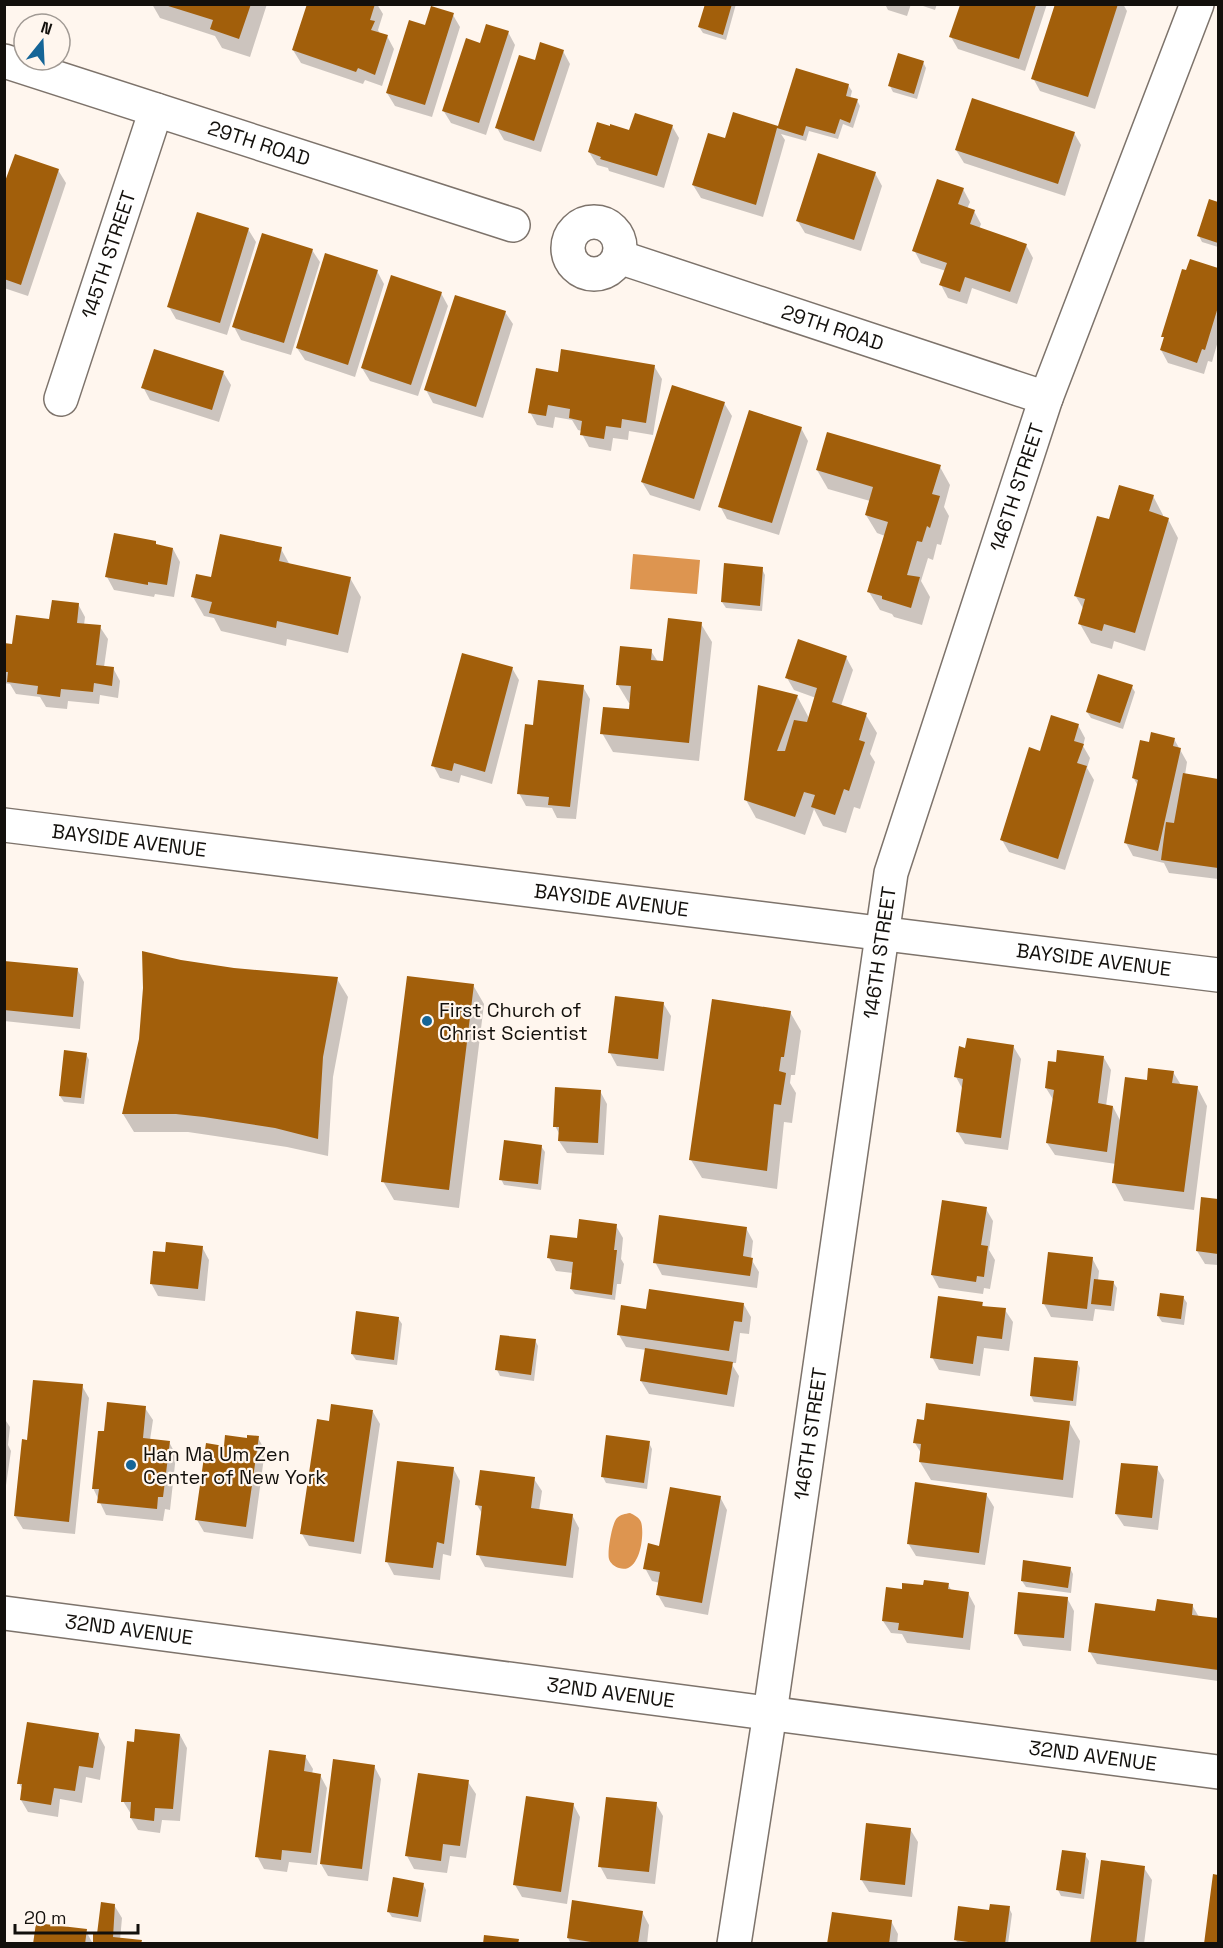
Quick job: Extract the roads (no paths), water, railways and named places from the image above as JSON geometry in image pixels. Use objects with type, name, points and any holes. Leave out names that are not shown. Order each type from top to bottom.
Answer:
[{"type":"street","name":"146TH STREET","points":[[734,1944],[770,1713],[891,873],[1046,398],[1197,4]]},
{"type":"street","name":"29TH ROAD","points":[[4,61],[513,225]]},
{"type":"street","name":"145TH STREET","points":[[61,399],[156,110]]},
{"type":"street","name":"29TH ROAD","points":[[619,257],[1046,398]]},
{"type":"street","name":"BAYSIDE AVENUE","points":[[4,825],[1218,975]]},
{"type":"street","name":"32ND AVENUE","points":[[4,1613],[1218,1772]]},
{"type":"place","name":"First Church of Christ Scientist","points":[[427,1021]]},
{"type":"place","name":"Han Ma Um Zen Center of New York","points":[[131,1465]]}]
